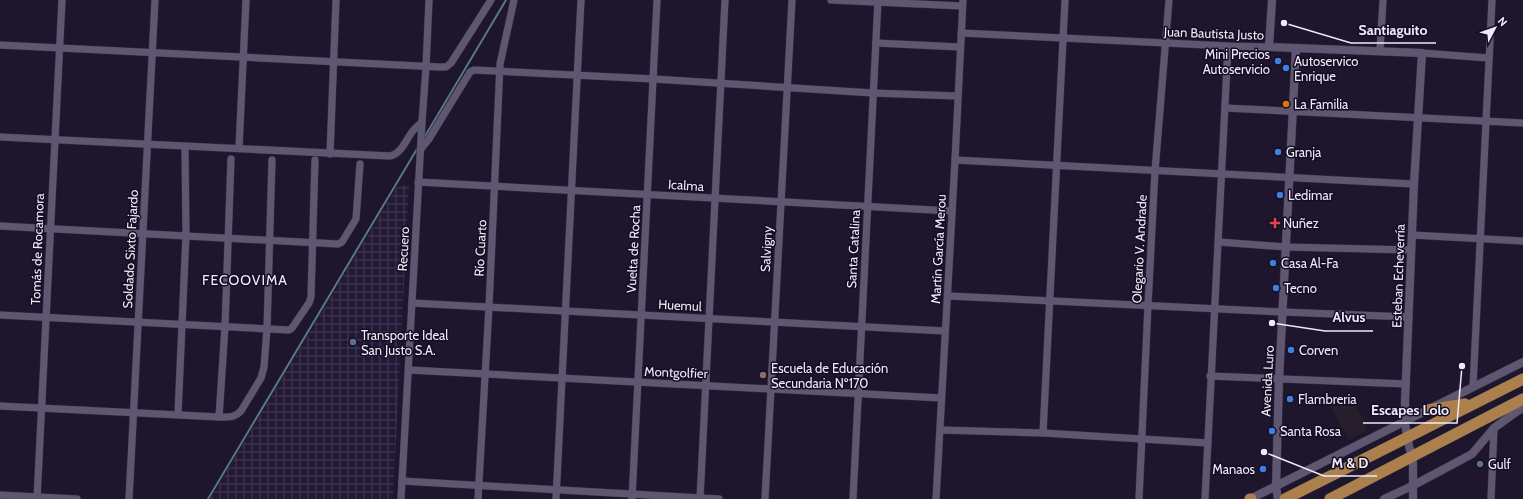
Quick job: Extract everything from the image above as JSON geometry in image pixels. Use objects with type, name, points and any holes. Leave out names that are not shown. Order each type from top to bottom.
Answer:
[{"type":"highway","points":[[1285,499],[1523,379]]},
{"type":"highway","points":[[1330,499],[1523,399]]},
{"type":"highway","points":[[1428,410],[1475,403]]},
{"type":"highway","points":[[1474,424],[1519,410]]},
{"type":"street","name":"Tomás de Rocamora","points":[[37,498],[62,0]]},
{"type":"street","name":"Soldado Sixto Fajardo","points":[[130,499],[155,0]]},
{"type":"street","points":[[239,148],[246,0]]},
{"type":"street","points":[[330,154],[336,0]]},
{"type":"street","name":"Recuero","points":[[401,499],[429,0]]},
{"type":"street","points":[[0,45],[446,67],[451,63],[491,0]]},
{"type":"street","name":"Río Cuarto","points":[[478,499],[489,307],[500,64],[514,0]]},
{"type":"street","points":[[556,499],[581,0]]},
{"type":"street","name":"Vuelta de Rocha","points":[[632,497],[657,0]]},
{"type":"street","points":[[700,498],[725,0]]},
{"type":"street","name":"Salvigny","points":[[765,499],[792,0]]},
{"type":"street","points":[[831,0],[962,3]]},
{"type":"street","points":[[1043,433],[1065,0]]},
{"type":"street","name":"Olegario V. Andrade","points":[[1139,499],[1155,171],[1169,0]]},
{"type":"street","points":[[1269,46],[1272,0]]},
{"type":"street","points":[[1380,51],[1383,0]]},
{"type":"street","points":[[1473,387],[1492,0]]},
{"type":"street","name":"Santa Catalina","points":[[852,499],[878,2]]},
{"type":"street","name":"Martín García Merou","points":[[936,499],[941,430],[941,398],[948,296],[962,3]]},
{"type":"street","name":"Juan Bautista Justo","points":[[961,33],[1063,39],[1380,51],[1489,58]]},
{"type":"street","points":[[876,43],[960,47]]},
{"type":"street","points":[[1205,499],[1210,376],[1219,242],[1228,46]]},
{"type":"street","name":"Avenida Luro","points":[[1278,499],[1276,487],[1279,380],[1296,48]]},
{"type":"street","name":"Esteban Echeverría","points":[[1413,499],[1414,485],[1412,457],[1405,422],[1414,184],[1422,53]]},
{"type":"street","points":[[420,150],[429,139],[470,72],[474,70],[654,79],[873,93],[957,96]]},
{"type":"street","points":[[1225,108],[1523,123]]},
{"type":"street","points":[[0,137],[395,156],[412,132],[422,122]]},
{"type":"street","points":[[178,414],[186,235],[185,147]]},
{"type":"street","points":[[219,417],[225,327],[231,158]]},
{"type":"street","points":[[0,406],[219,417],[233,417],[241,411],[261,378],[264,367],[267,330],[272,160]]},
{"type":"street","points":[[0,315],[289,330],[296,322],[311,298],[315,160]]},
{"type":"street","points":[[955,160],[1414,184]]},
{"type":"street","points":[[0,226],[338,244],[342,242],[356,219],[360,164]]},
{"type":"street","name":"Icalma","points":[[418,182],[952,211]]},
{"type":"street","points":[[1412,236],[1523,242]]},
{"type":"street","points":[[1219,242],[1286,246],[1411,250]]},
{"type":"street","points":[[948,296],[1409,317]]},
{"type":"street","name":"Huemul","points":[[412,303],[945,331]]},
{"type":"street","points":[[1250,499],[1523,362]]},
{"type":"street","name":"Montgolfier","points":[[409,370],[941,398]]},
{"type":"street","points":[[1210,376],[1406,384]]},
{"type":"street","points":[[1384,499],[1472,454],[1494,428],[1519,410]]},
{"type":"street","points":[[1492,499],[1494,428]]},
{"type":"street","points":[[941,430],[1043,433],[1208,443]]},
{"type":"street","points":[[402,481],[556,490],[632,497],[719,499]]},
{"type":"street","points":[[0,495],[77,499]]},
{"type":"shaded area","name":"Transporte Ideal San Justo S.A.","points":[[398,185],[409,185],[393,499],[210,499]]},
{"type":"shaded area","points":[[1330,406],[1356,406],[1368,430],[1349,440]]},
{"type":"waterway","points":[[424,138],[506,0]]},
{"type":"waterway","points":[[208,499],[417,149]]},
{"type":"place","name":"Santiaguito","points":[[1284,23]]},
{"type":"place","name":"Mini Precios Autoservicio","points":[[1278,61]]},
{"type":"place","name":"Autoservico Enrique","points":[[1286,68]]},
{"type":"place","name":"La Familia","points":[[1286,104]]},
{"type":"place","name":"Granja","points":[[1278,152]]},
{"type":"place","name":"Ledimar","points":[[1280,195]]},
{"type":"place","name":"Nuñez","points":[[1275,223]]},
{"type":"place","name":"Casa Al-Fa","points":[[1273,263]]},
{"type":"place","name":"Tecno","points":[[1276,288]]},
{"type":"place","name":"Alvus","points":[[1272,323]]},
{"type":"place","name":"Transporte Ideal San Justo S.A.","points":[[353,342]]},
{"type":"place","name":"Corven","points":[[1291,350]]},
{"type":"place","name":"Escapes Lolo","points":[[1462,366]]},
{"type":"place","name":"Escuela de Educación Secundaria Nº170","points":[[763,375]]},
{"type":"place","name":"Flambreria","points":[[1290,399]]},
{"type":"place","name":"Santa Rosa","points":[[1272,431]]},
{"type":"place","name":"M & D","points":[[1264,452]]},
{"type":"place","name":"Gulf","points":[[1480,464]]},
{"type":"place","name":"Manaos","points":[[1263,469]]},
{"type":"district","name":"FECOOVIMA","points":[[245,280]]}]
